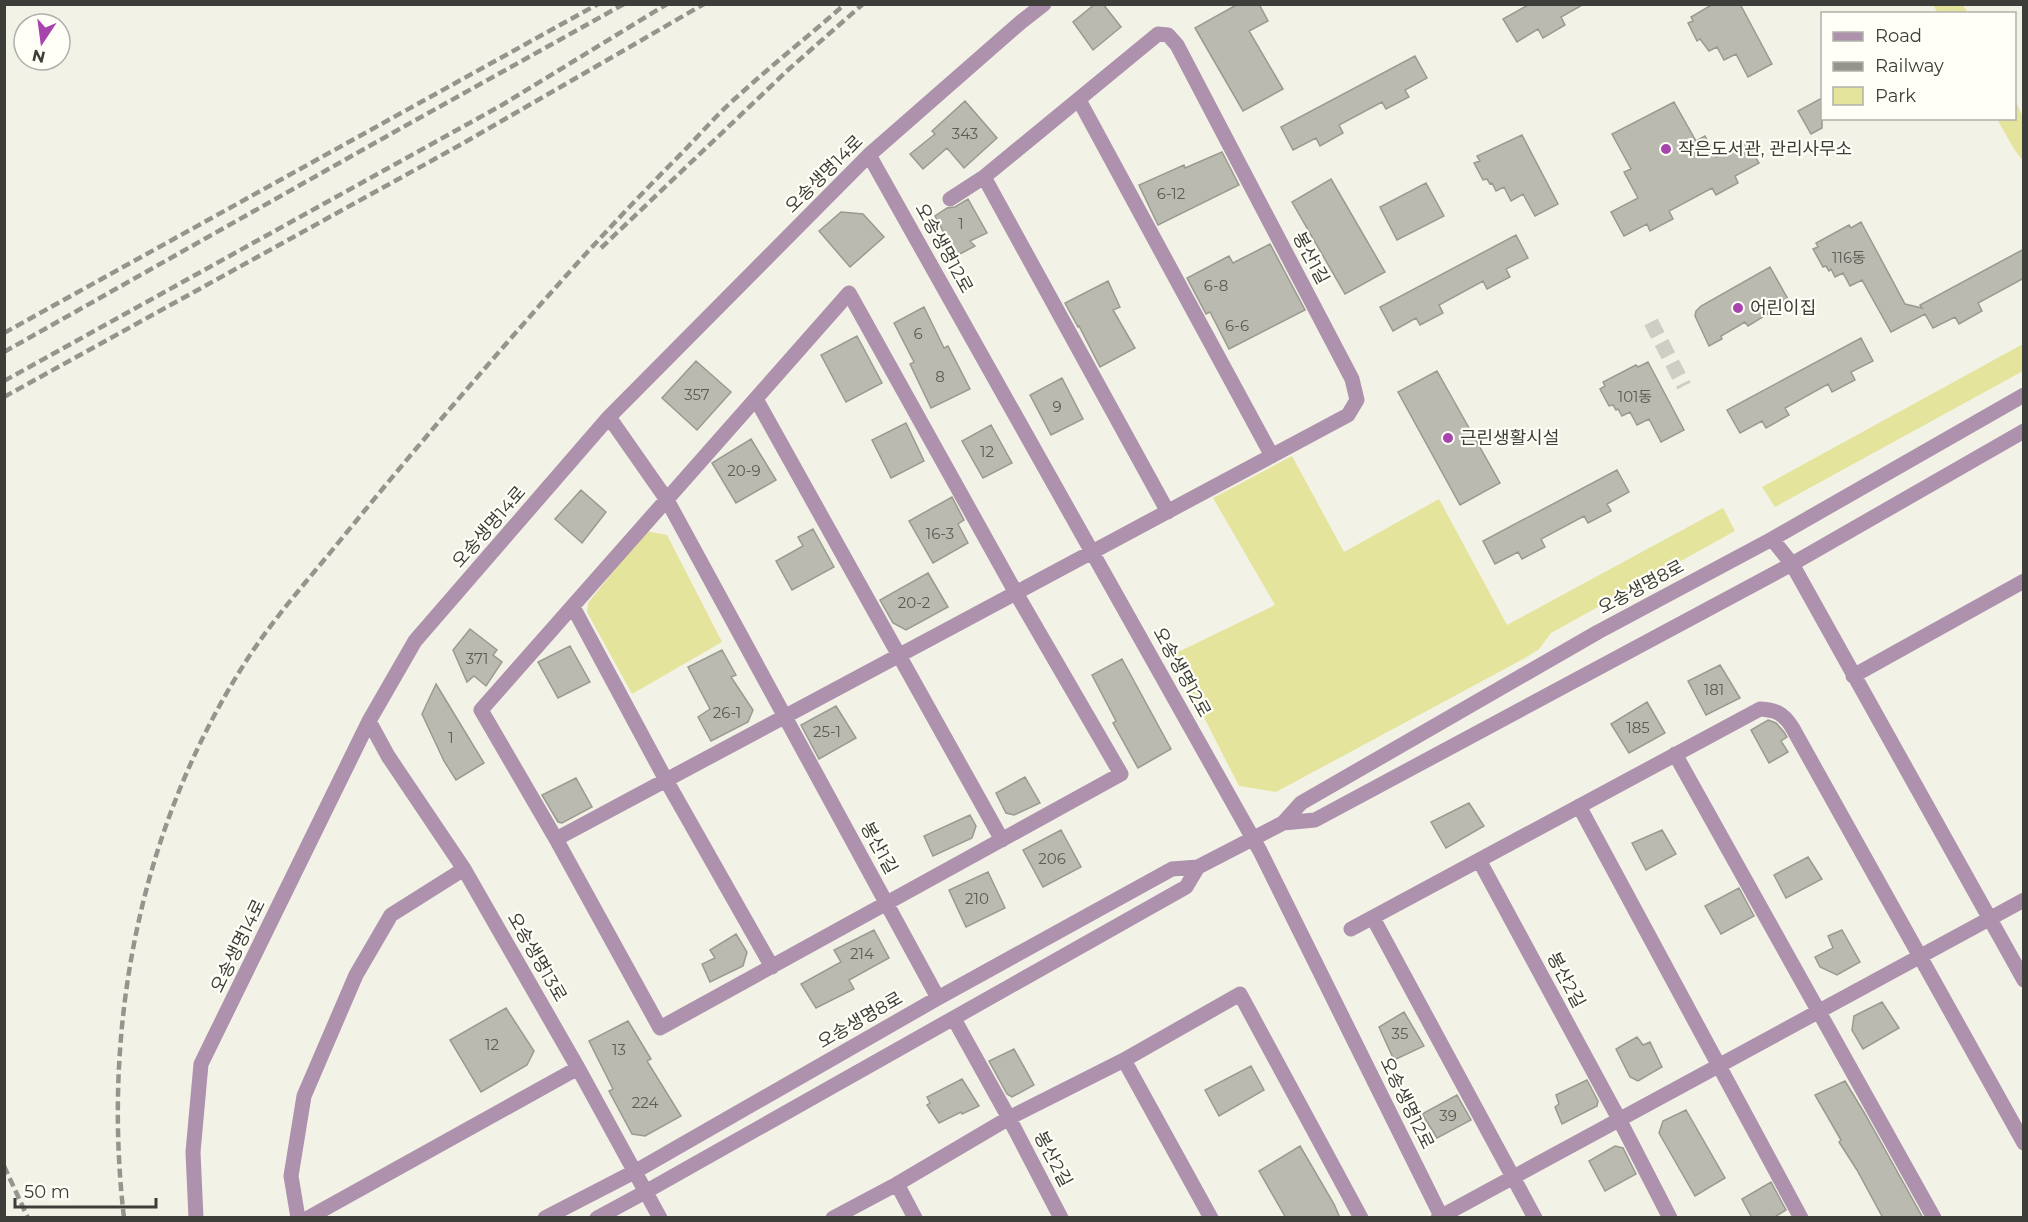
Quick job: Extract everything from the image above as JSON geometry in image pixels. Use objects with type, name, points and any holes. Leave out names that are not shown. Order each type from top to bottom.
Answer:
[{"type":"street","name":"오송생명14로","points":[[196,1218],[193,1152],[201,1064],[369,721],[416,641],[609,417],[869,155],[1044,4]]},
{"type":"street","name":"봉산1길","points":[[556,839],[1348,415],[1357,400],[1352,378],[1177,45],[1168,35],[1158,34],[1079,100]]},
{"type":"street","points":[[950,199],[984,177],[1079,100],[1272,456]]},
{"type":"street","name":"오송생명12로","points":[[869,155],[1253,838],[1440,1217]]},
{"type":"street","points":[[984,177],[1168,512]]},
{"type":"street","points":[[849,293],[1016,593],[1121,774],[660,1028],[556,839],[481,710],[756,399],[849,293]]},
{"type":"street","name":"오송생명8로","points":[[1283,823],[1300,802],[1598,632],[1772,539],[2024,395]]},
{"type":"street","points":[[756,399],[1002,840]]},
{"type":"street","name":"봉산1길","points":[[609,417],[667,500],[938,998]]},
{"type":"street","name":"오송생명8로","points":[[545,1218],[636,1171],[938,998],[1172,868],[1198,867],[1283,823],[1315,820],[1792,564],[2024,431]]},
{"type":"street","points":[[1772,539],[1792,564],[2024,980]]},
{"type":"street","points":[[1853,676],[2024,581]]},
{"type":"street","points":[[573,607],[666,780],[772,966]]},
{"type":"street","points":[[1351,929],[1760,709],[1774,710],[1784,715],[1792,727],[2024,1143]]},
{"type":"street","name":"오송생명13로","points":[[369,721],[388,756],[464,869],[636,1171],[660,1218]]},
{"type":"street","points":[[1675,754],[1934,1218]]},
{"type":"street","points":[[1579,806],[1802,1218]]},
{"type":"street","name":"봉산2길","points":[[1479,860],[1670,1218]]},
{"type":"street","name":"오송생명8로","points":[[597,1218],[1186,887],[1198,867]]},
{"type":"street","points":[[298,1218],[291,1176],[304,1096],[356,975],[391,915],[464,869]]},
{"type":"street","points":[[1440,1217],[2024,900]]},
{"type":"street","points":[[1373,918],[1535,1218]]},
{"type":"street","points":[[833,1218],[897,1184],[1009,1118],[1124,1060],[1240,994],[1361,1218]]},
{"type":"street","name":"봉산2길","points":[[954,1019],[1061,1218]]},
{"type":"street","points":[[1124,1060],[1210,1218]]},
{"type":"street","points":[[308,1218],[578,1068]]},
{"type":"street","points":[[897,1184],[915,1218]]},
{"type":"green space","points":[[1933,5],[1963,5],[1967,12],[1937,12]]},
{"type":"green space","points":[[2016,102],[2023,117],[2023,161],[1998,120],[2016,120]]},
{"type":"green space","points":[[2023,344],[2023,371],[1775,507],[1762,487]]},
{"type":"green space","points":[[1292,456],[1344,552],[1439,499],[1507,625],[1723,508],[1735,531],[1551,633],[1539,649],[1525,658],[1276,792],[1239,786],[1172,655],[1275,605],[1213,498]]},
{"type":"green space","points":[[646,531],[667,535],[722,642],[632,694],[587,612],[588,603]]},
{"type":"building","points":[[1095,4],[1103,4],[1121,27],[1093,50],[1073,22]]},
{"type":"building","points":[[1238,4],[1259,4],[1268,21],[1249,31],[1283,89],[1243,111],[1195,28]]},
{"type":"building","points":[[1530,4],[1584,4],[1561,17],[1565,25],[1543,38],[1538,29],[1517,42],[1503,19]]},
{"type":"building","points":[[1713,4],[1740,4],[1772,64],[1748,77],[1736,54],[1724,60],[1717,47],[1709,51],[1700,39],[1697,41],[1688,23],[1693,21],[1691,17]]},
{"type":"building","points":[[1415,56],[1427,78],[1405,90],[1409,97],[1386,109],[1382,102],[1339,125],[1343,133],[1320,146],[1316,138],[1293,150],[1281,127]]},
{"type":"building","points":[[1821,99],[1822,128],[1811,134],[1798,111]]},
{"type":"building","points":[[965,101],[997,138],[964,168],[947,148],[923,169],[910,154],[935,134],[932,131]]},
{"type":"building","points":[[1674,102],[1696,141],[1705,136],[1716,157],[1746,141],[1759,163],[1735,176],[1738,183],[1716,195],[1712,188],[1669,211],[1673,219],[1650,231],[1647,224],[1624,236],[1611,212],[1638,198],[1624,172],[1631,169],[1612,134]]},
{"type":"building","points":[[1522,135],[1558,204],[1535,216],[1523,194],[1511,201],[1504,187],[1496,191],[1492,183],[1490,184],[1487,179],[1483,180],[1474,163],[1480,161],[1477,156]]},
{"type":"building","points":[[1222,152],[1239,185],[1158,225],[1139,185],[1184,165],[1185,168]]},
{"type":"building","points":[[1331,179],[1385,272],[1345,294],[1292,202]]},
{"type":"building","points":[[1426,183],[1444,216],[1397,240],[1380,207]]},
{"type":"building","points":[[968,199],[987,233],[970,241],[975,246],[956,256],[935,216]]},
{"type":"building","points":[[841,212],[863,214],[884,237],[850,267],[819,231]]},
{"type":"building","points":[[1861,222],[1905,304],[1922,308],[1920,305],[2024,249],[2024,278],[1978,303],[1982,311],[1959,324],[1955,317],[1933,328],[1925,314],[1891,332],[1862,280],[1850,286],[1843,273],[1835,277],[1831,269],[1829,271],[1826,266],[1823,267],[1813,249],[1818,247],[1816,243],[1849,225],[1851,228]]},
{"type":"building","points":[[1516,235],[1528,258],[1506,269],[1510,277],[1487,289],[1483,281],[1439,305],[1443,313],[1420,325],[1416,318],[1393,331],[1380,307]]},
{"type":"building","points":[[1270,244],[1305,310],[1229,349],[1210,312],[1206,314],[1187,278],[1229,256],[1233,263]]},
{"type":"building","name":"어린이집","points":[[1770,267],[1789,301],[1748,326],[1745,322],[1709,346],[1695,316],[1696,311]]},
{"type":"building","points":[[1108,281],[1120,307],[1113,310],[1135,348],[1100,367],[1065,303]]},
{"type":"building","points":[[924,307],[944,348],[948,346],[970,389],[931,408],[910,364],[914,362],[894,323]]},
{"type":"building","points":[[857,336],[882,383],[846,402],[821,355]]},
{"type":"building","points":[[1861,338],[1873,361],[1851,372],[1855,380],[1832,392],[1828,384],[1785,408],[1789,415],[1766,428],[1762,421],[1740,433],[1727,410]]},
{"type":"building","points":[[696,361],[731,392],[697,430],[662,398]]},
{"type":"building","points":[[1648,362],[1684,430],[1661,442],[1649,419],[1637,425],[1630,412],[1622,416],[1613,405],[1609,406],[1600,389],[1605,386],[1603,382],[1636,365],[1638,367]]},
{"type":"building","name":"근린생활시설","points":[[1437,371],[1500,483],[1460,505],[1398,392]]},
{"type":"building","points":[[1062,378],[1083,419],[1051,435],[1030,395]]},
{"type":"building","points":[[906,423],[924,461],[891,478],[872,440]]},
{"type":"building","points":[[991,425],[1012,463],[983,478],[962,441]]},
{"type":"building","points":[[751,439],[776,480],[736,503],[712,463]]},
{"type":"building","points":[[1617,470],[1629,492],[1607,504],[1611,511],[1588,523],[1584,516],[1541,539],[1545,547],[1522,559],[1518,552],[1495,564],[1483,541]]},
{"type":"building","points":[[581,490],[606,512],[582,543],[555,519]]},
{"type":"building","points":[[952,497],[964,520],[958,524],[968,543],[933,563],[909,521]]},
{"type":"building","points":[[813,529],[834,567],[792,590],[776,561],[803,546],[798,537]]},
{"type":"building","points":[[928,573],[948,607],[906,630],[893,623],[880,600]]},
{"type":"building","points":[[470,629],[497,650],[493,655],[502,662],[486,686],[474,676],[467,682],[453,650]]},
{"type":"building","points":[[570,646],[590,682],[558,698],[538,662]]},
{"type":"building","points":[[722,650],[736,675],[731,677],[753,710],[748,722],[711,741],[698,717],[710,709],[688,667]]},
{"type":"building","points":[[1122,659],[1171,749],[1138,768],[1113,723],[1116,721],[1092,675]]},
{"type":"building","points":[[1720,665],[1740,698],[1706,715],[1688,681]]},
{"type":"building","points":[[436,684],[484,763],[456,780],[444,761],[422,714]]},
{"type":"building","points":[[1647,702],[1665,733],[1629,753],[1611,724]]},
{"type":"building","points":[[836,706],[856,738],[819,759],[801,725]]},
{"type":"building","points":[[1768,720],[1776,723],[1784,732],[1787,737],[1781,741],[1788,752],[1769,763],[1751,730]]},
{"type":"building","points":[[1025,777],[1040,803],[1014,815],[1006,813],[996,793]]},
{"type":"building","points":[[576,778],[592,807],[562,823],[558,822],[542,795]]},
{"type":"building","points":[[1469,803],[1484,826],[1446,848],[1431,822]]},
{"type":"building","points":[[970,815],[976,826],[972,838],[933,856],[924,836]]},
{"type":"building","points":[[1061,830],[1081,867],[1043,887],[1023,850]]},
{"type":"building","points":[[1662,830],[1676,854],[1646,870],[1632,843]]},
{"type":"building","points":[[1808,857],[1822,879],[1786,898],[1774,875]]},
{"type":"building","points":[[988,872],[1005,908],[966,927],[949,890]]},
{"type":"building","points":[[1739,888],[1754,916],[1721,934],[1705,906]]},
{"type":"building","points":[[874,930],[889,958],[849,980],[854,989],[816,1008],[801,984],[841,962],[834,950]]},
{"type":"building","points":[[1842,930],[1860,962],[1837,975],[1820,967],[1815,957],[1833,948],[1828,936]]},
{"type":"building","points":[[736,934],[747,952],[743,966],[710,982],[702,964],[715,958],[710,950]]},
{"type":"building","points":[[1882,1002],[1899,1028],[1863,1049],[1852,1030],[1854,1016]]},
{"type":"building","points":[[506,1008],[534,1051],[527,1065],[481,1092],[450,1040]]},
{"type":"building","points":[[1404,1012],[1424,1046],[1394,1060],[1379,1027]]},
{"type":"building","points":[[628,1021],[651,1059],[647,1061],[681,1116],[645,1136],[632,1134],[609,1091],[613,1089],[589,1041]]},
{"type":"building","points":[[1637,1037],[1643,1045],[1650,1042],[1662,1067],[1638,1081],[1630,1077],[1616,1049]]},
{"type":"building","points":[[1014,1049],[1034,1085],[1012,1097],[1007,1094],[989,1061]]},
{"type":"building","points":[[1251,1066],[1264,1090],[1219,1116],[1205,1090]]},
{"type":"building","points":[[962,1079],[979,1106],[939,1123],[927,1105],[930,1103],[927,1097]]},
{"type":"building","points":[[1587,1080],[1598,1101],[1597,1106],[1562,1124],[1555,1107],[1559,1104],[1556,1095]]},
{"type":"building","points":[[1845,1081],[1923,1218],[1883,1218],[1839,1142],[1841,1140],[1815,1095]]},
{"type":"building","points":[[1457,1095],[1471,1120],[1437,1138],[1422,1114]]},
{"type":"building","points":[[1686,1110],[1725,1178],[1695,1196],[1659,1133],[1663,1121]]},
{"type":"building","points":[[1300,1146],[1340,1218],[1286,1218],[1259,1171]]},
{"type":"building","points":[[1615,1146],[1623,1148],[1636,1174],[1605,1191],[1589,1161]]},
{"type":"building","points":[[1771,1182],[1786,1210],[1773,1218],[1752,1218],[1742,1199]]},
{"type":"tunnel","points":[[1651,322],[1684,386]]},
{"type":"railway","points":[[4,333],[598,4]]},
{"type":"railway","points":[[4,352],[624,4]]},
{"type":"railway","points":[[4,381],[502,105],[667,4]]},
{"type":"railway","points":[[4,397],[460,145],[704,4]]},
{"type":"railway","points":[[124,1218],[118,1144],[119,1070],[125,997],[138,924],[157,852],[182,783],[214,716],[252,652],[282,612],[417,448],[622,215],[722,111],[845,4]]},
{"type":"railway","points":[[601,248],[789,69],[863,4]]},
{"type":"railway","points":[[4,1166],[28,1218]]},
{"type":"place","name":"작은도서관, 관리사무소","points":[[1666,149]]},
{"type":"place","name":"어린이집","points":[[1738,308]]},
{"type":"place","name":"근린생활시설","points":[[1448,438]]}]
